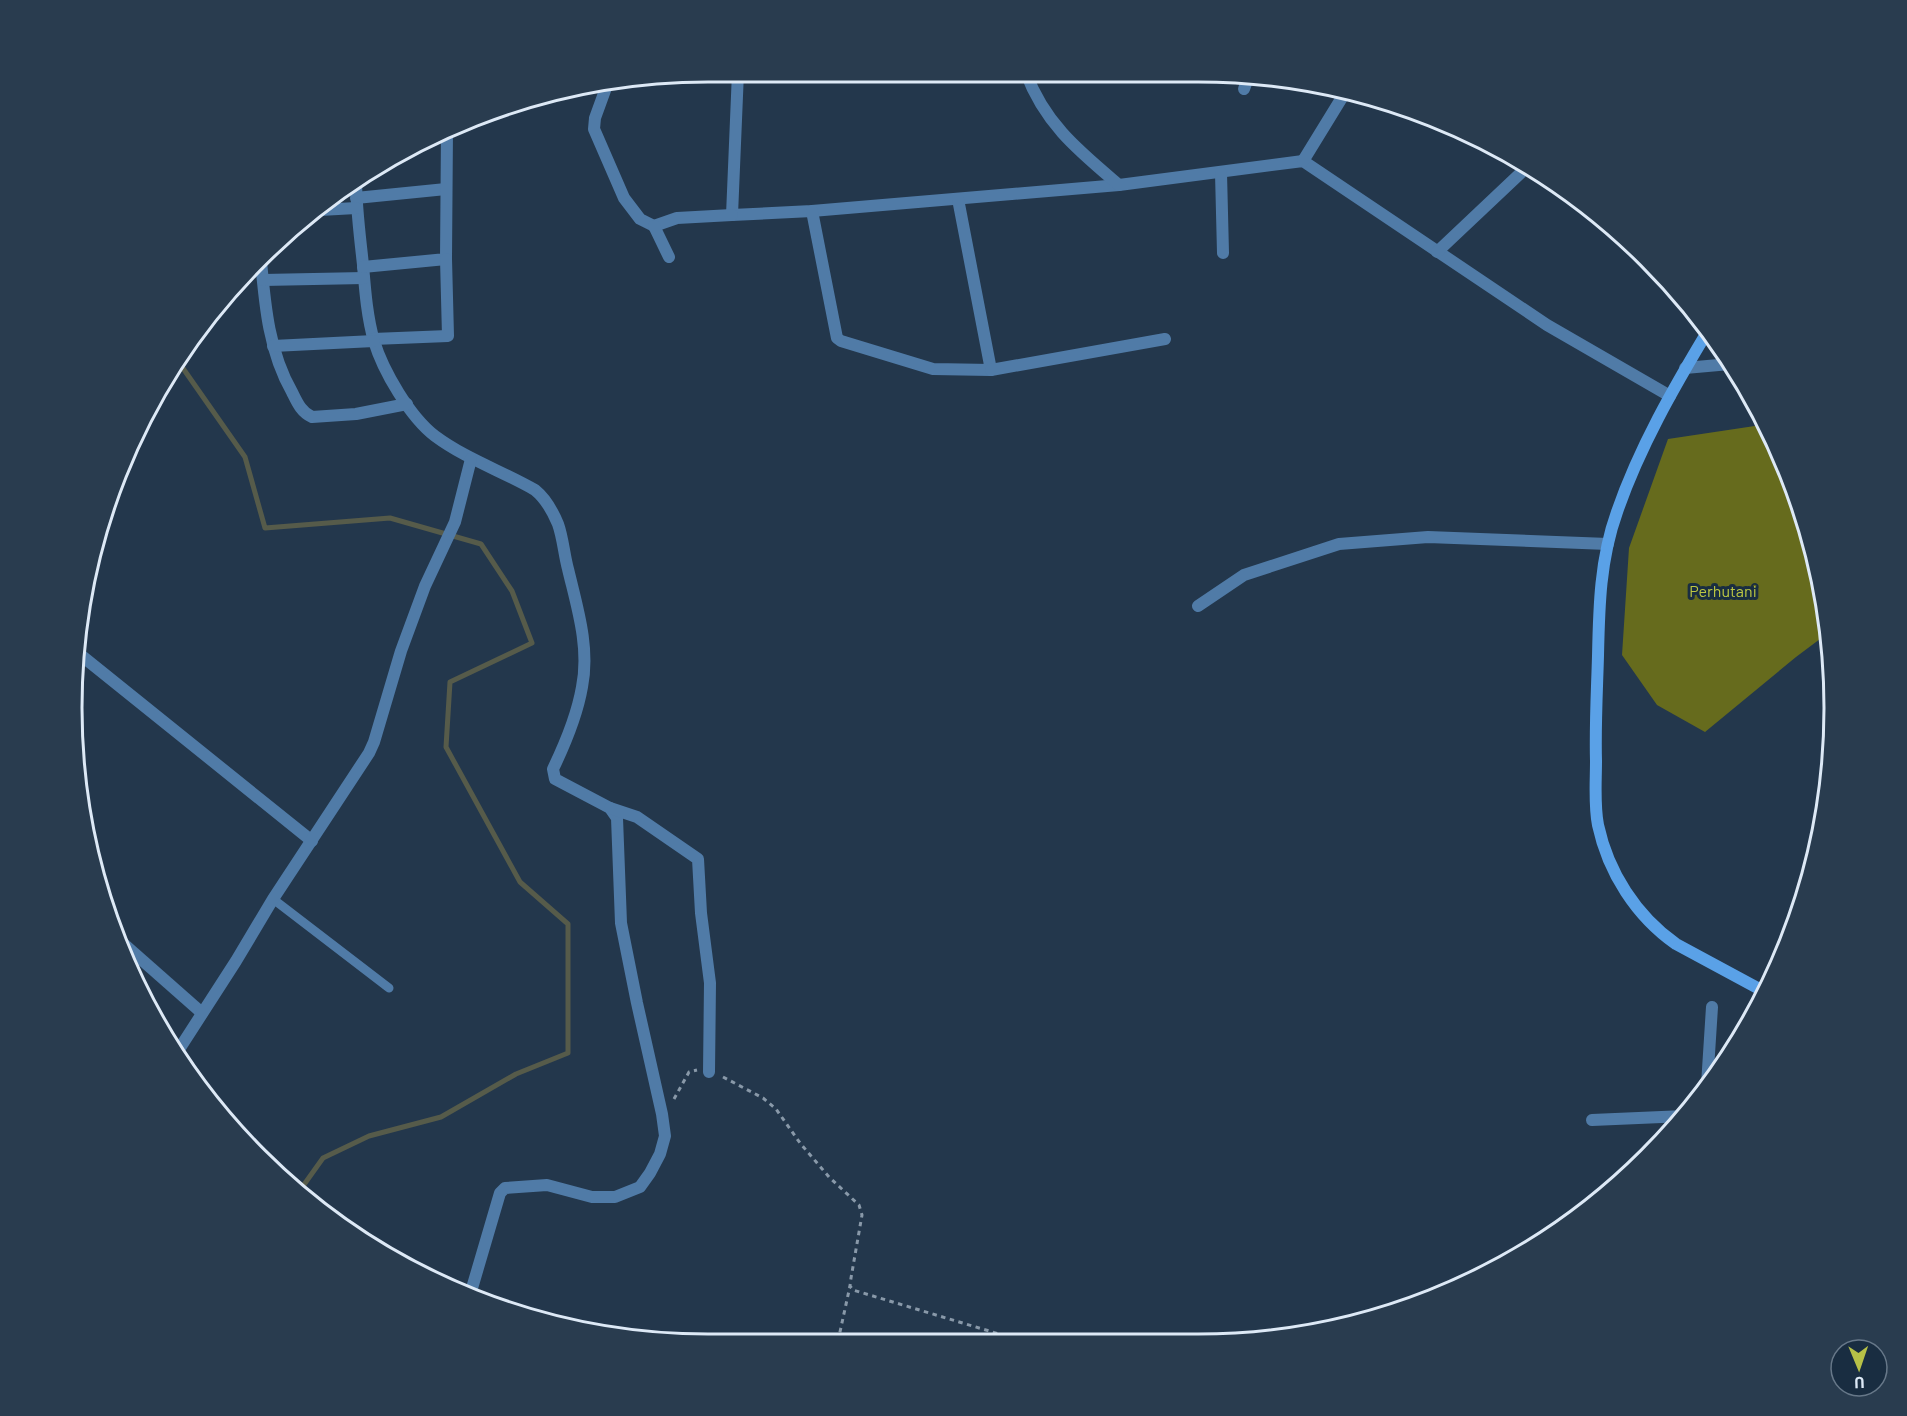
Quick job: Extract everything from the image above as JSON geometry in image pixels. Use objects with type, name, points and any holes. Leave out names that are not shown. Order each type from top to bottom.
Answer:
[{"type":"street","points":[[732,215],[738,82]]},
{"type":"street","points":[[1030,82],[1041,106],[1053,124],[1079,151],[1119,185]]},
{"type":"street","points":[[1244,89],[1246,85]]},
{"type":"street","points":[[605,92],[595,118],[594,129],[624,198],[640,219],[654,226],[669,257]]},
{"type":"street","points":[[1303,161],[1341,99]]},
{"type":"street","points":[[273,346],[448,336],[447,140]]},
{"type":"street","points":[[654,226],[677,218],[812,211],[1119,185],[1303,161],[1547,325],[1670,396]]},
{"type":"street","points":[[1437,252],[1522,172]]},
{"type":"street","points":[[1221,173],[1223,253]]},
{"type":"street","points":[[333,207],[446,189]]},
{"type":"street","points":[[356,191],[363,273],[374,340],[390,377],[407,404],[434,434],[471,459],[535,490],[542,496],[558,524],[575,595],[585,663],[583,685],[573,726],[553,769],[555,779],[610,808],[637,817],[698,859],[700,913],[710,983],[709,1072]]},
{"type":"street","points":[[958,199],[991,370]]},
{"type":"street","points":[[812,211],[837,338],[841,341],[933,369],[991,370],[1165,339]]},
{"type":"street","points":[[263,280],[363,273],[446,259]]},
{"type":"street","points":[[262,270],[273,346],[280,372],[301,409],[312,417],[356,414],[407,404]]},
{"type":"street","points":[[1703,338],[1685,368],[1643,450],[1620,505],[1608,544],[1602,571],[1596,733],[1596,814],[1607,855],[1630,900],[1666,937],[1758,988]]},
{"type":"street","points":[[1685,368],[1722,365]]},
{"type":"street","points":[[181,1046],[374,742],[401,651],[425,586],[455,522],[471,459]]},
{"type":"street","points":[[1198,606],[1244,574],[1339,544],[1428,537],[1608,544]]},
{"type":"street","points":[[85,658],[312,842]]},
{"type":"street","points":[[472,1287],[500,1193],[505,1188],[547,1185],[592,1197],[622,1195],[640,1186],[655,1163],[665,1136],[621,923],[617,818],[610,808]]},
{"type":"street","points":[[132,951],[202,1013]]},
{"type":"street","points":[[1708,1071],[1712,1008]]},
{"type":"street","points":[[1592,1120],[1672,1117]]},
{"type":"lane","points":[[273,899],[389,988]]},
{"type":"path","points":[[662,1114],[674,1100],[689,1072],[697,1070],[709,1072],[748,1088],[776,1109],[800,1143],[829,1177],[859,1205],[862,1221],[840,1334]]},
{"type":"path","points":[[850,1286],[853,1290],[869,1296],[999,1334]]},
{"type":"green space","name":"Perhutani","points":[[1757,426],[1791,507],[1803,546],[1819,626],[1820,639],[1705,732],[1657,705],[1622,655],[1629,548],[1668,439]]},
{"type":"waterway","points":[[183,368],[245,457],[265,528],[390,518],[481,544],[512,591],[532,643],[450,682],[446,747],[520,882],[568,924],[568,1053],[516,1074],[441,1117],[369,1136],[323,1158],[304,1185]]}]
